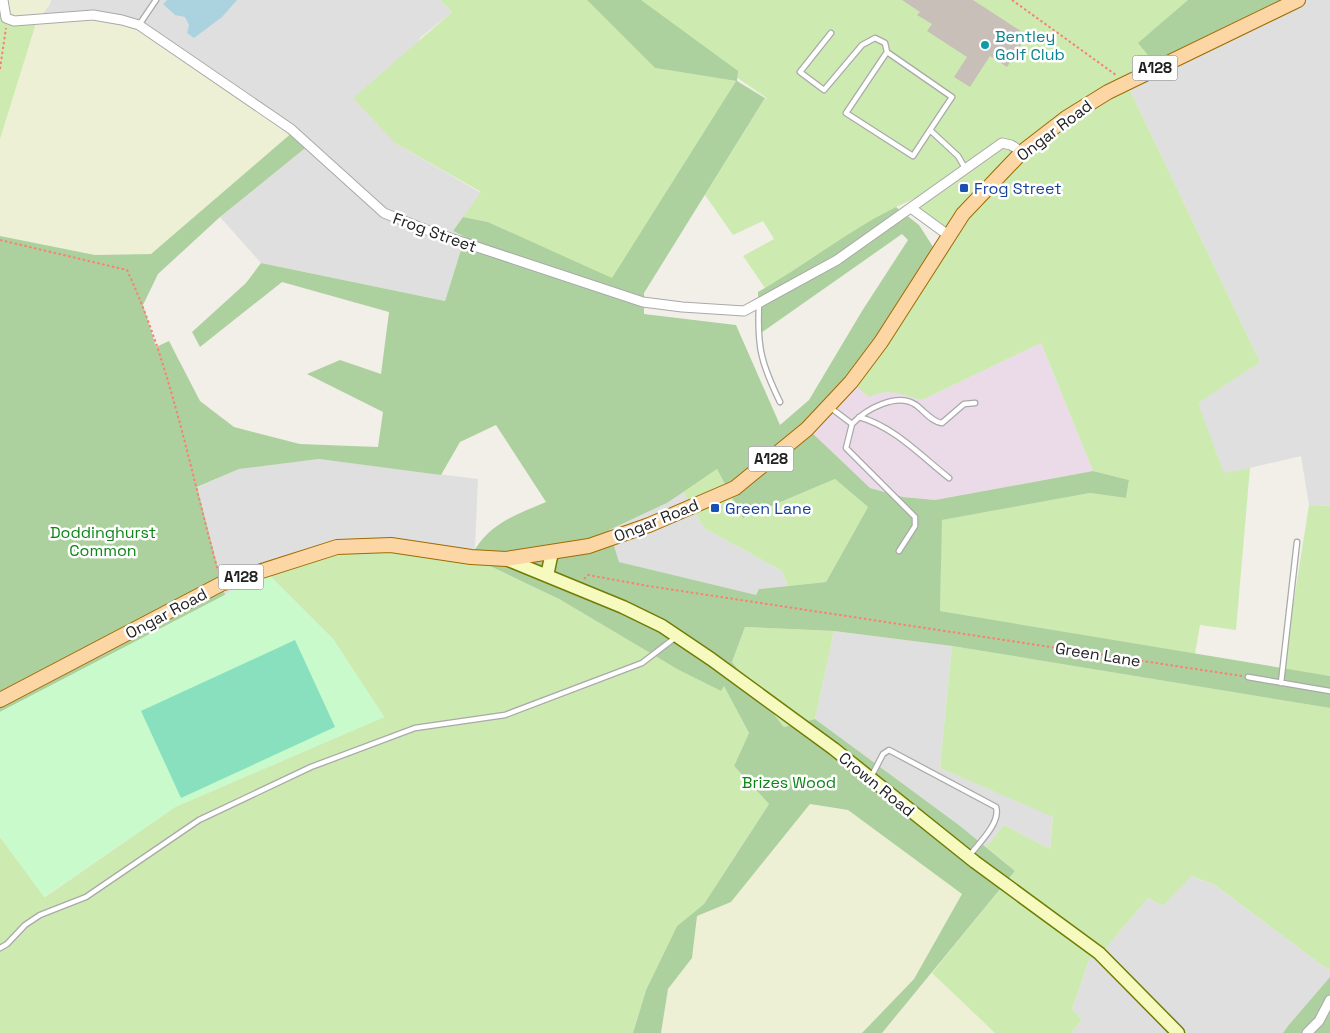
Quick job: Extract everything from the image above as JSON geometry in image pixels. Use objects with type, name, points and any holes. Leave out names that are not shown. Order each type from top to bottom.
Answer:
[{"type":"main road","name":"Ongar Road","points":[[0,700],[221,584],[337,547],[391,544],[471,557],[506,559],[589,546],[649,525],[736,488],[807,429],[830,407],[881,342],[948,235],[982,193],[1022,152],[1066,118],[1126,82],[1298,0]]},
{"type":"street","points":[[3,0],[3,19]]},
{"type":"street","name":"Frog Street","points":[[3,19],[24,21],[93,15],[122,20],[139,26],[291,129],[384,213],[432,232],[644,302],[682,307],[744,311],[837,260],[1002,143],[1011,145],[1022,152]]},
{"type":"street","points":[[911,208],[948,235]]},
{"type":"street","points":[[547,576],[552,552]]},
{"type":"street","name":"Crown Road","points":[[506,559],[622,607],[662,626],[677,636],[834,748],[968,857],[1099,953],[1178,1033]]},
{"type":"street","points":[[1306,1033],[1319,1021],[1330,1000]]},
{"type":"lane","points":[[139,26],[156,0]]},
{"type":"lane","points":[[832,33],[800,72],[824,90],[862,46],[875,38],[885,43],[887,52],[952,97],[913,156],[846,113],[887,52]]},
{"type":"lane","points":[[930,130],[958,156],[965,168]]},
{"type":"lane","points":[[759,302],[758,334],[764,369],[780,402]]},
{"type":"lane","points":[[899,551],[915,526],[915,517],[846,448],[852,424],[858,417],[892,401],[903,400],[914,404],[935,421],[942,423],[964,404],[975,403]]},
{"type":"lane","points":[[830,407],[852,424]]},
{"type":"lane","points":[[858,417],[872,421],[885,428],[949,478]]},
{"type":"lane","points":[[1281,683],[1297,542]]},
{"type":"lane","points":[[0,948],[7,944],[25,925],[40,915],[86,897],[199,820],[310,767],[415,728],[505,715],[532,706],[642,663],[677,636]]},
{"type":"lane","points":[[1248,677],[1330,691]]},
{"type":"lane","points":[[870,778],[883,754],[889,750],[996,807],[995,820],[968,857]]},
{"type":"path","points":[[1012,0],[1126,82]]},
{"type":"path","points":[[0,69],[3,19]]},
{"type":"path","points":[[0,240],[127,270],[143,305],[188,450],[221,584]]},
{"type":"path","name":"Green Lane","points":[[575,588],[588,575],[648,586],[1248,677]]},
{"type":"shaded area","points":[[51,0],[440,0],[452,12],[420,38],[395,143],[481,193],[453,231],[465,237],[445,301],[261,263],[220,217],[309,145],[37,20],[49,6]]},
{"type":"shaded area","points":[[1298,0],[1330,0],[1330,506],[1309,505],[1301,456],[1224,474],[1197,402],[1260,362],[1126,82]]},
{"type":"shaded area","points":[[1041,343],[1093,471],[935,500],[903,497],[870,488],[807,429],[851,382],[880,392],[893,391],[922,400]]},
{"type":"shaded area","points":[[319,459],[478,479],[475,548],[471,557],[337,547],[264,570],[225,595],[196,488],[239,469]]},
{"type":"shaded area","points":[[683,491],[704,528],[782,571],[788,586],[759,589],[756,596],[618,562],[609,530],[667,503]]},
{"type":"shaded area","points":[[834,631],[952,646],[940,768],[1053,816],[1050,849],[1004,825],[986,847],[815,719]]},
{"type":"shaded area","points":[[1190,876],[1215,885],[1330,971],[1330,977],[1283,1033],[1071,1033],[1082,1020],[1072,1009],[1089,960],[1105,949],[1148,898],[1163,906]]},
{"type":"green space","points":[[0,0],[6,18],[37,20],[0,139]]},
{"type":"green space","points":[[3,0],[51,0],[49,6],[37,19],[93,15],[139,25],[294,131],[151,254],[95,255],[0,236],[0,139],[36,20],[6,18]]},
{"type":"green space","points":[[440,0],[587,0],[655,68],[736,81],[612,279],[488,222],[463,217],[481,192],[395,143],[353,98],[452,12]]},
{"type":"green space","points":[[587,0],[641,0],[738,71],[737,81],[765,98],[644,293],[644,314],[736,325],[780,425],[809,400],[862,311],[908,240],[902,234],[758,335],[758,292],[878,216],[896,207],[919,225],[937,253],[881,342],[808,429],[870,488],[903,497],[935,500],[1093,471],[1129,480],[1126,498],[1090,493],[942,520],[940,611],[1330,676],[1330,708],[952,646],[834,631],[745,627],[732,662],[784,727],[815,719],[960,826],[1015,871],[882,1033],[862,1033],[914,979],[962,894],[848,810],[810,804],[731,902],[697,916],[692,958],[668,989],[661,1033],[633,1033],[646,990],[677,926],[704,904],[769,804],[734,766],[749,733],[724,686],[721,691],[679,670],[559,599],[471,557],[477,546],[493,529],[513,516],[546,502],[496,425],[460,442],[441,475],[319,459],[239,469],[197,487],[225,595],[0,712],[0,236],[95,255],[151,254],[294,131],[309,145],[220,217],[158,274],[143,305],[156,347],[169,341],[200,401],[234,427],[300,444],[378,447],[383,412],[307,374],[340,360],[381,374],[389,312],[282,282],[200,347],[192,332],[246,283],[261,263],[445,301],[465,237],[453,231],[463,217],[488,222],[612,278],[736,81],[655,68]],"holes":[[[717,469],[743,518],[835,479],[868,507],[826,582],[759,589],[756,595],[619,562],[609,530],[667,503]]]},
{"type":"green space","points":[[636,0],[1298,0],[1126,82],[1260,362],[1198,403],[1224,473],[1250,468],[1236,630],[1200,625],[1195,654],[940,611],[941,520],[1090,493],[1126,498],[1129,480],[1093,471],[1041,343],[922,400],[890,392],[869,397],[851,382],[948,235],[911,208],[920,196],[896,207],[765,288],[743,256],[774,239],[763,221],[733,235],[705,195],[765,98],[768,99],[696,49]]},
{"type":"green space","points":[[1188,0],[1298,0],[1158,67],[1138,43]]},
{"type":"green space","points":[[717,469],[744,518],[835,479],[868,507],[826,582],[788,586],[782,571],[704,528],[683,491]]},
{"type":"green space","points":[[1309,505],[1330,506],[1330,676],[1283,669]]},
{"type":"green space","points":[[344,540],[471,557],[559,599],[673,666],[719,690],[724,685],[749,733],[734,766],[769,804],[704,904],[677,926],[646,990],[633,1033],[0,1033],[0,837],[45,897],[175,807],[384,717],[333,639],[264,570],[337,547]]},
{"type":"green space","points":[[264,570],[333,639],[384,717],[175,807],[44,897],[0,837],[0,712],[225,595]]},
{"type":"green space","points":[[745,627],[834,631],[815,719],[784,727],[732,662]]},
{"type":"green space","points":[[295,640],[335,727],[181,798],[141,711]]},
{"type":"green space","points":[[952,646],[1330,708],[1330,971],[1215,885],[1191,876],[1163,906],[1148,898],[1105,949],[1089,960],[1072,1009],[1082,1020],[1071,1033],[995,1033],[932,973],[1015,871],[986,847],[1004,825],[1050,849],[1053,817],[940,768]]},
{"type":"green space","points":[[810,804],[848,810],[962,894],[914,979],[862,1033],[661,1033],[668,989],[692,958],[696,916],[731,901]]},
{"type":"green space","points":[[932,973],[995,1033],[882,1033]]},
{"type":"green space","points":[[1330,977],[1330,1033],[1283,1033],[1288,1026]]},
{"type":"water","points":[[167,0],[237,0],[222,17],[194,38],[187,33],[189,25],[185,17],[175,15],[163,4]]},
{"type":"building","name":"Bentley Golf Club","points":[[902,0],[973,0],[1027,35],[1007,67],[990,56],[970,87],[954,77],[967,57],[927,31],[932,24],[917,15],[920,12]]},
{"type":"place","name":"Bentley Golf Club","points":[[985,45]]},
{"type":"place","name":"Frog Street","points":[[964,188]]},
{"type":"place","name":"Green Lane","points":[[715,508]]},
{"type":"park label","name":"Doddinghurst Common","points":[[103,541]]},
{"type":"park label","name":"Brizes Wood","points":[[789,782]]}]
